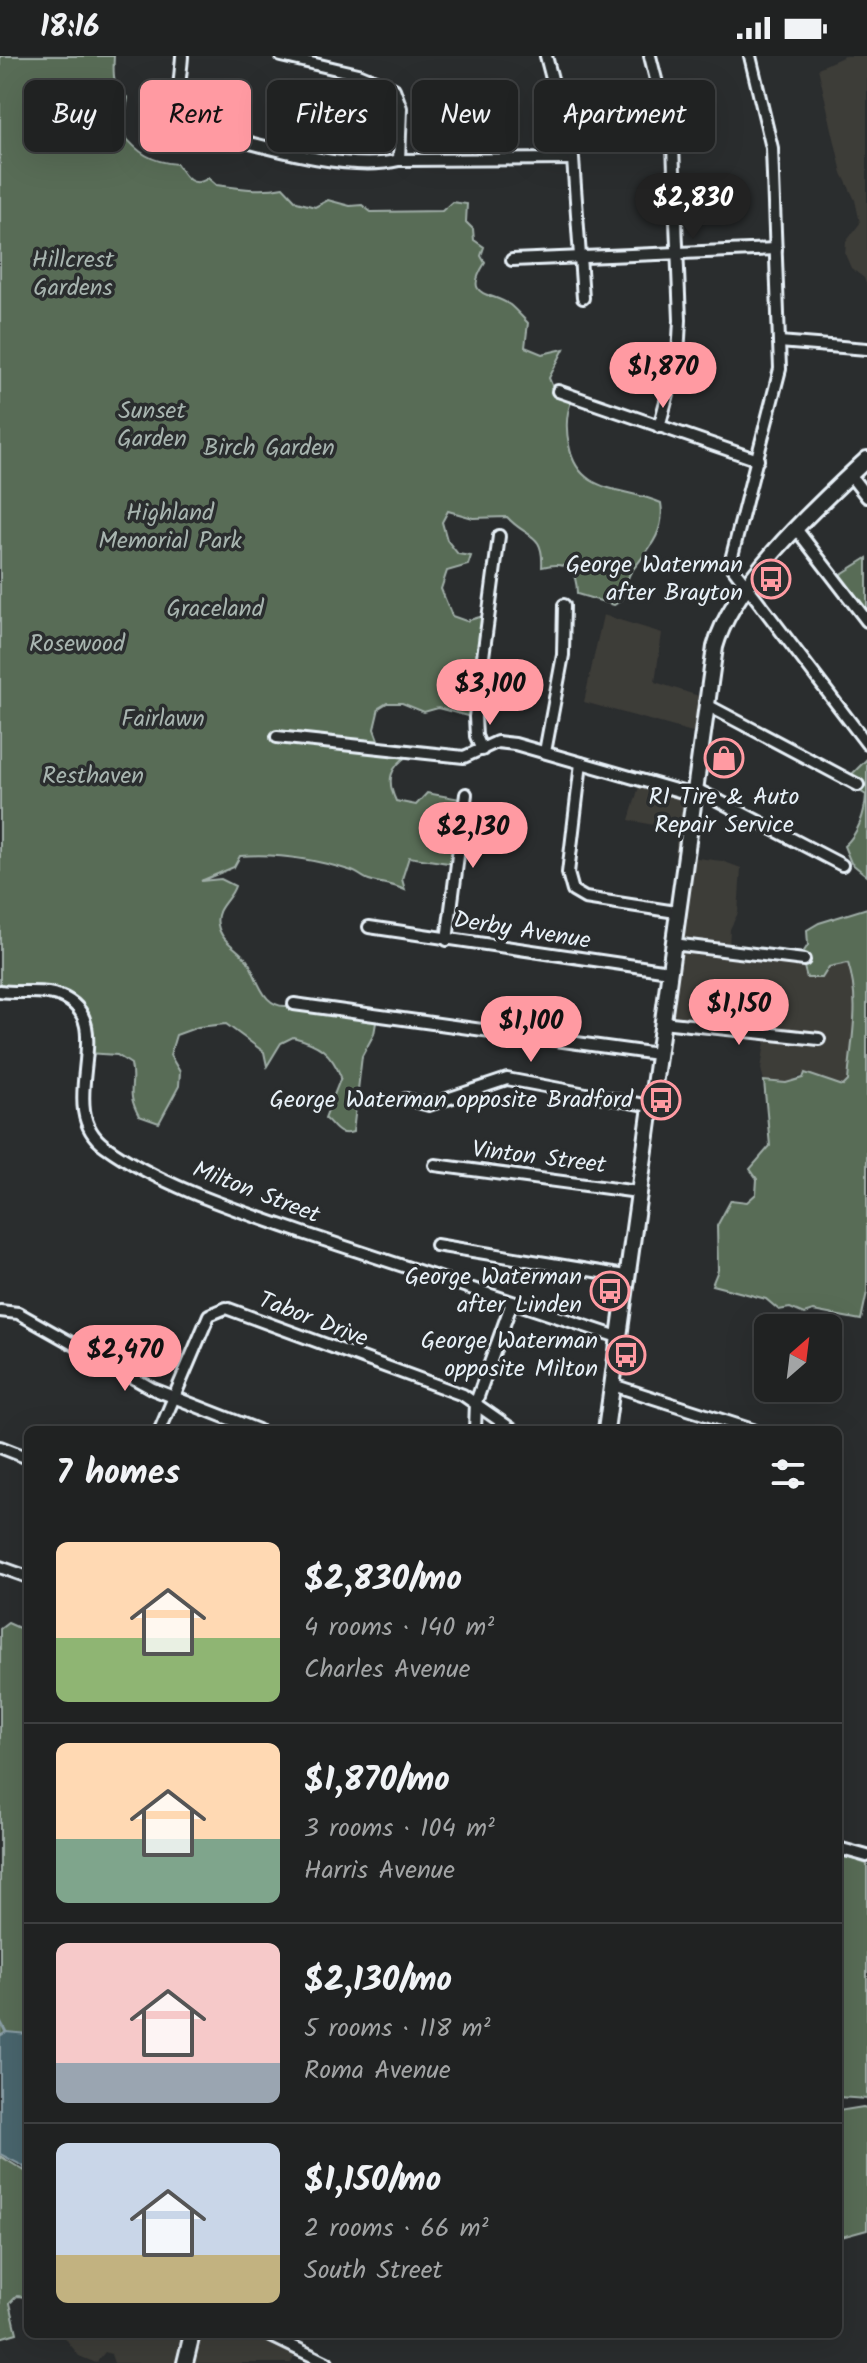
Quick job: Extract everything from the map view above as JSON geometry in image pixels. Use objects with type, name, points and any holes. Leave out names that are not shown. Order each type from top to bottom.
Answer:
[{"type":"main road","points":[[607,1426],[705,704],[719,633],[745,587],[867,459]]},
{"type":"main road","points":[[185,2363],[191,2338]]},
{"type":"street","points":[[182,56],[180,108],[187,124],[194,128],[349,164],[379,165],[399,160],[573,159]]},
{"type":"street","points":[[281,56],[358,74],[394,89],[401,108],[399,160]]},
{"type":"street","points":[[546,56],[573,159],[583,298]]},
{"type":"street","points":[[650,56],[673,146],[680,320],[678,357],[659,427]]},
{"type":"street","points":[[750,56],[772,148],[778,380],[732,556],[733,568],[867,744]]},
{"type":"street","points":[[512,260],[776,249]]},
{"type":"street","points":[[779,342],[867,349]]},
{"type":"street","points":[[558,391],[758,460]]},
{"type":"street","points":[[850,475],[867,497]]},
{"type":"street","points":[[797,530],[867,621]]},
{"type":"street","points":[[482,750],[476,736],[475,717],[499,536]]},
{"type":"street","points":[[545,752],[563,655],[564,605]]},
{"type":"street","points":[[705,704],[858,785]]},
{"type":"street","points":[[277,737],[440,756],[464,757],[497,742],[545,752],[693,792],[842,865]]},
{"type":"street","points":[[581,763],[568,873],[573,891],[585,898],[676,912]]},
{"type":"street","points":[[447,940],[466,794]]},
{"type":"street","name":"Derby Avenue","points":[[369,927],[669,971]]},
{"type":"street","points":[[673,944],[804,960]]},
{"type":"street","name":"Milton Street","points":[[0,991],[53,994],[69,1000],[78,1010],[87,1030],[82,1116],[104,1145],[207,1199],[246,1215],[511,1305],[618,1337]]},
{"type":"street","points":[[294,1004],[657,1054]]},
{"type":"street","points":[[662,1022],[819,1039]]},
{"type":"street","points":[[406,1099],[429,1105],[507,1079],[650,1106]]},
{"type":"street","name":"Vinton Street","points":[[435,1165],[638,1192]]},
{"type":"street","points":[[436,1245],[625,1276]]},
{"type":"street","points":[[475,1426],[476,1402],[511,1305]]},
{"type":"street","name":"Tabor Drive","points":[[162,1426],[209,1315],[226,1308],[476,1402],[493,1419],[506,1426]]},
{"type":"street","points":[[0,1311],[18,1313],[173,1398],[247,1426]]},
{"type":"street","points":[[613,1385],[741,1426]]},
{"type":"street","points":[[0,1447],[24,1456]]},
{"type":"street","points":[[0,1567],[24,1576]]},
{"type":"street","points":[[842,1849],[867,1856]]},
{"type":"street","points":[[275,2338],[327,2363]]},
{"type":"shaded area","points":[[845,56],[867,56],[867,286],[864,278],[851,268],[845,254],[846,242],[860,223],[855,200],[842,173],[818,68]]},
{"type":"shaded area","points":[[603,615],[662,633],[655,682],[702,697],[696,733],[584,702]]},
{"type":"shaded area","points":[[640,783],[694,799],[689,857],[722,861],[741,868],[738,913],[730,929],[729,949],[798,959],[822,978],[829,967],[848,963],[855,984],[856,1025],[848,1081],[843,1086],[806,1074],[786,1083],[764,1081],[761,1069],[766,1036],[661,1021],[684,863],[675,858],[677,830],[629,820]]},
{"type":"shaded area","points":[[65,2338],[266,2338],[296,2354],[291,2363],[114,2363],[111,2354],[105,2352],[96,2363],[79,2356]]},
{"type":"green space","points":[[0,56],[114,56],[115,80],[24,80],[24,152],[124,152],[124,135],[140,152],[177,164],[194,182],[208,178],[216,185],[258,189],[283,187],[297,202],[315,207],[328,200],[350,206],[362,205],[371,212],[442,211],[452,202],[467,204],[466,222],[473,229],[474,240],[484,247],[481,256],[485,263],[479,275],[478,288],[510,305],[528,323],[525,347],[542,354],[564,349],[549,378],[556,395],[571,402],[567,429],[574,461],[582,473],[605,487],[661,503],[661,523],[649,549],[631,572],[622,598],[614,605],[577,594],[573,574],[565,566],[542,567],[537,542],[507,517],[473,518],[448,511],[442,522],[447,540],[458,554],[471,556],[468,565],[447,571],[441,589],[452,616],[466,621],[487,615],[471,717],[438,708],[424,712],[402,703],[387,703],[379,708],[374,729],[380,745],[409,755],[398,764],[392,775],[391,787],[396,801],[416,805],[427,793],[466,800],[455,864],[409,857],[402,879],[405,890],[324,863],[268,855],[240,856],[234,867],[201,881],[221,879],[235,886],[218,914],[218,925],[223,937],[249,963],[269,1000],[283,1006],[377,1017],[374,1034],[362,1056],[353,1132],[340,1132],[325,1118],[341,1077],[328,1055],[310,1043],[293,1037],[281,1043],[267,1066],[264,1052],[226,1024],[198,1027],[176,1035],[170,1055],[180,1072],[179,1086],[159,1123],[139,1116],[132,1094],[131,1064],[117,1055],[87,1053],[83,1031],[69,1007],[59,1001],[0,994]]},
{"type":"green space","points":[[124,96],[128,98],[124,121]]},
{"type":"green space","points":[[867,558],[867,624],[835,578]]},
{"type":"green space","points":[[867,759],[867,876],[851,863],[844,846],[860,823],[866,795],[849,784],[848,778]]},
{"type":"green space","points":[[867,908],[867,1292],[861,1320],[842,1314],[813,1311],[804,1314],[790,1308],[779,1310],[766,1299],[712,1285],[718,1270],[717,1226],[731,1200],[747,1202],[756,1194],[757,1179],[750,1169],[770,1146],[764,1081],[786,1083],[803,1078],[805,1073],[843,1086],[848,1081],[855,1007],[848,963],[829,967],[822,978],[807,978],[801,956],[808,945],[807,930],[819,923]]},
{"type":"green space","points":[[8,1623],[24,1630],[24,2034],[0,2036],[0,1629]]},
{"type":"green space","points":[[842,1855],[867,1864],[867,2099],[842,2097]]},
{"type":"green space","points":[[867,2108],[867,2230],[842,2237],[842,2110]]},
{"type":"green space","points":[[0,2156],[24,2171],[24,2297],[17,2296],[10,2303],[17,2333],[0,2338]]},
{"type":"water","points":[[6,2032],[24,2034],[24,2168],[0,2154],[0,2036]]},
{"type":"waterway","points":[[0,2021],[6,2032]]},
{"type":"place","name":"George Waterman after Brayton","points":[[771,579]]},
{"type":"place","name":"RI Tire & Auto Repair Service","points":[[724,758]]},
{"type":"place","name":"George Waterman opposite Bradford","points":[[661,1100]]},
{"type":"place","name":"George Waterman after Linden","points":[[610,1291]]},
{"type":"place","name":"George Waterman opposite Milton","points":[[626,1355]]},
{"type":"park label","name":"Hillcrest Gardens","points":[[73,274]]},
{"type":"park label","name":"Sunset Garden","points":[[152,425]]},
{"type":"park label","name":"Birch Garden","points":[[269,448]]},
{"type":"park label","name":"Highland Memorial Park","points":[[170,527]]},
{"type":"park label","name":"Graceland","points":[[215,609]]},
{"type":"park label","name":"Rosewood","points":[[77,644]]},
{"type":"park label","name":"Fairlawn","points":[[163,719]]},
{"type":"park label","name":"Resthaven","points":[[93,776]]}]
